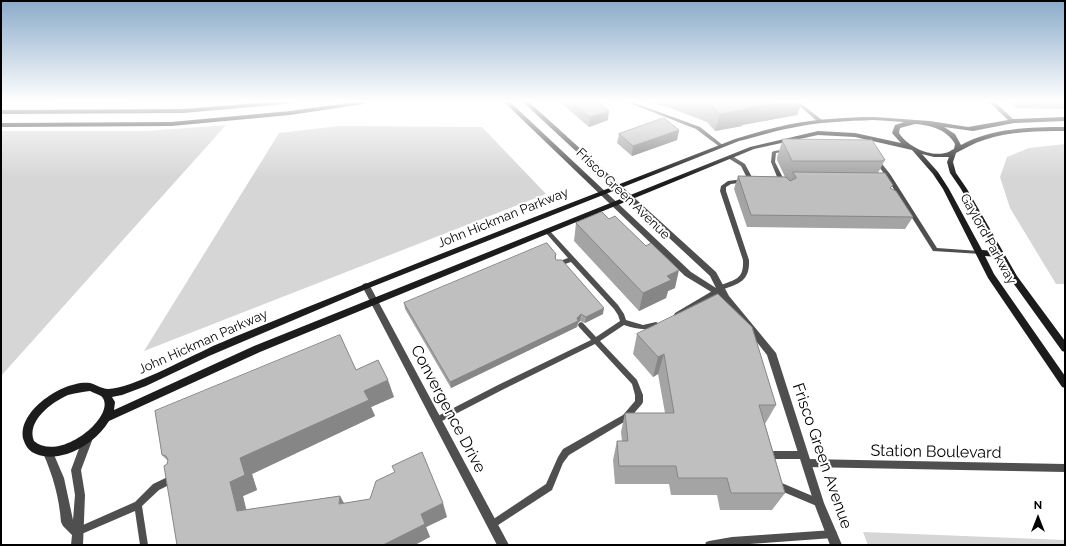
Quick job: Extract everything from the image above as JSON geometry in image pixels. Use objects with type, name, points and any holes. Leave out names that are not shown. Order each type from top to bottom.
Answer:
[{"type":"street","name":"Frisco Green Avenue","points":[[534,127],[688,274],[721,292]]},
{"type":"street","name":"Frisco Green Avenue","points":[[554,127],[713,274],[721,292],[771,353],[819,503],[833,534],[836,545]]},
{"type":"street","name":"John Hickman Parkway","points":[[106,394],[122,391],[144,383],[206,353],[366,286],[602,192],[737,140],[785,127]]},
{"type":"street","name":"Gaylord Parkway","points":[[897,127],[896,130],[898,138],[924,159],[946,189],[991,276],[1065,384]]},
{"type":"street","points":[[939,127],[952,135],[958,144],[955,151]]},
{"type":"street","name":"John Hickman Parkway","points":[[958,127],[969,129],[977,127]]},
{"type":"street","points":[[106,418],[257,349],[752,148],[818,133],[855,135],[911,148],[932,155],[946,155],[975,141],[1000,134],[1027,130],[1065,129]]},
{"type":"street","name":"Gaylord Parkway","points":[[955,151],[950,162],[953,173],[964,189],[1014,278],[1065,348]]},
{"type":"street","points":[[979,253],[1001,254]]},
{"type":"street","name":"Convergence Drive","points":[[366,286],[503,545]]},
{"type":"street","points":[[90,387],[100,389],[106,394],[110,405],[106,418],[99,428],[88,438],[75,446],[61,451],[48,453],[37,451],[30,445],[26,437],[28,427],[34,416],[43,406],[67,391],[79,388],[90,387]]},
{"type":"street","points":[[77,545],[80,495],[76,470],[88,438]]},
{"type":"street","points":[[48,453],[58,471],[67,522],[77,532]]},
{"type":"lane","points":[[697,127],[722,146]]},
{"type":"lane","points":[[786,190],[773,162],[774,152],[797,150]]},
{"type":"lane","points":[[730,157],[743,165],[751,181]]},
{"type":"lane","points":[[874,158],[892,182],[935,250],[979,253]]},
{"type":"lane","points":[[673,317],[721,292],[744,277],[747,271],[746,260],[723,191],[724,186],[735,182],[759,181]]},
{"type":"lane","points":[[774,181],[790,181]]},
{"type":"lane","points":[[884,182],[892,182]]},
{"type":"lane","points":[[895,200],[903,200]]},
{"type":"lane","points":[[547,231],[616,307],[621,314],[623,322]]},
{"type":"lane","points":[[559,264],[573,259]]},
{"type":"lane","points":[[623,322],[640,328],[650,328],[661,323]]},
{"type":"lane","points":[[437,420],[596,341],[623,322]]},
{"type":"lane","points":[[492,525],[549,486],[553,480],[559,460],[566,452],[626,417],[639,402],[639,395],[635,382],[581,325]]},
{"type":"lane","name":"Station Boulevard","points":[[774,455],[805,459],[1065,468]]},
{"type":"lane","points":[[77,532],[138,505],[156,487],[178,476]]},
{"type":"lane","points":[[770,477],[773,482],[785,489],[819,503]]},
{"type":"lane","points":[[138,505],[144,545]]},
{"type":"lane","points":[[709,545],[732,541],[833,534]]},
{"type":"shaded area","points":[[193,127],[224,127],[1,376],[1,131],[147,131]]},
{"type":"shaded area","points":[[326,127],[482,127],[546,194],[144,351],[279,133]]},
{"type":"shaded area","points":[[1065,144],[1065,284],[1056,284],[1010,208],[1000,177],[1007,157],[1029,148]]},
{"type":"shaded area","points":[[863,532],[1065,540],[1065,545],[868,545]]},
{"type":"building","points":[[637,127],[676,127],[679,130],[633,146],[619,134]]},
{"type":"building","points":[[783,139],[872,140],[885,160],[792,161]]},
{"type":"building","points":[[793,172],[885,173],[893,185],[890,188],[896,191],[913,217],[751,215],[738,176],[786,177],[790,181],[796,178]]},
{"type":"building","points":[[602,212],[609,219],[615,216],[646,246],[651,243],[679,270],[667,276],[671,280],[643,293],[576,223]]},
{"type":"building","points":[[547,243],[556,254],[556,260],[562,260],[604,308],[586,317],[581,314],[577,318],[578,321],[450,382],[404,303]]},
{"type":"building","points":[[718,294],[752,327],[776,405],[759,405],[785,493],[731,493],[727,478],[678,478],[676,466],[619,466],[617,441],[628,441],[625,413],[674,413],[664,354],[658,357],[637,334]]},
{"type":"building","points":[[340,335],[356,370],[378,360],[388,380],[364,391],[369,400],[240,458],[245,475],[230,482],[237,511],[340,496],[339,504],[370,499],[376,481],[395,472],[392,466],[422,452],[443,503],[421,514],[425,524],[383,545],[177,545],[164,466],[167,464],[168,460],[166,456],[162,455],[155,411]]}]
